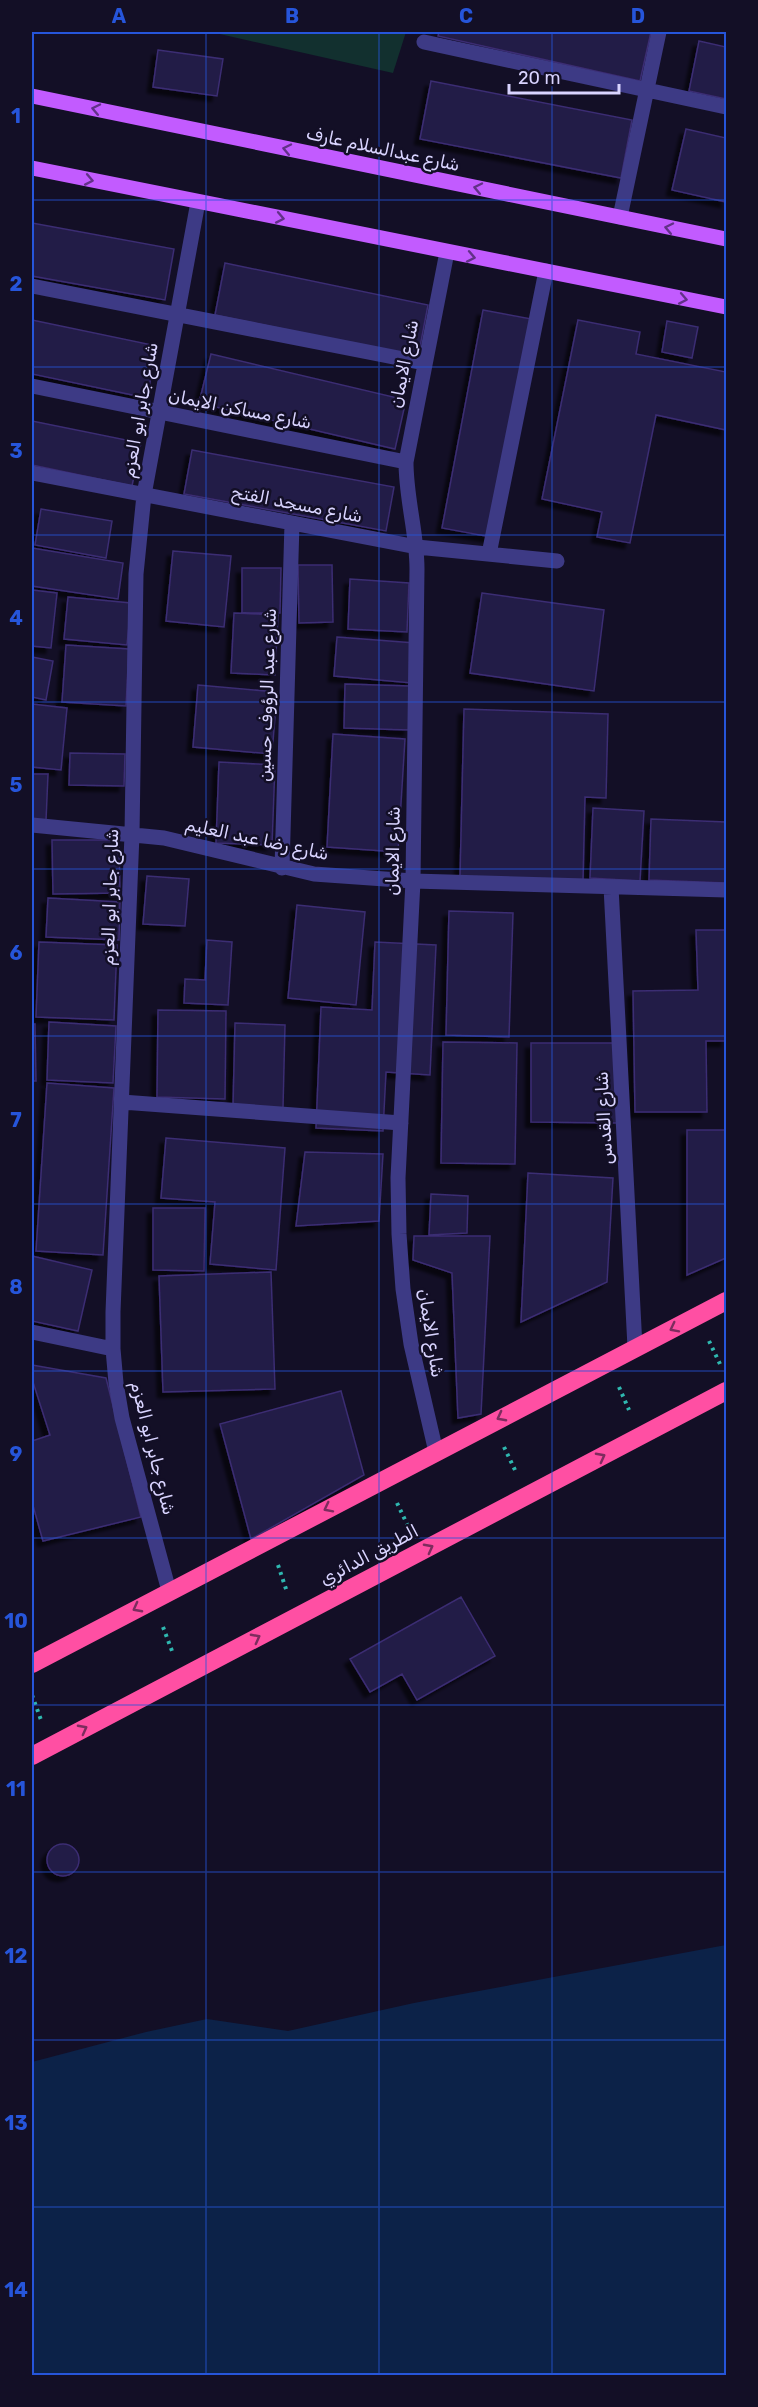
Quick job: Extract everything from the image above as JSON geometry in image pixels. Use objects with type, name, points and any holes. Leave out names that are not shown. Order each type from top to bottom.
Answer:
[{"type":"highway","points":[[32,1664],[726,1301]]},
{"type":"highway","name":"الطريق الدائري","points":[[32,1756],[726,1391]]},
{"type":"main road","name":"شارع عبدالسلام عارف","points":[[32,96],[726,239]]},
{"type":"main road","points":[[32,168],[726,308]]},
{"type":"street","points":[[620,218],[659,32]]},
{"type":"street","points":[[424,42],[726,107]]},
{"type":"street","name":"شارع جابر ابو العزم","points":[[169,1591],[123,1418],[116,1383],[113,1349],[132,834],[136,574],[144,495],[198,202]]},
{"type":"street","name":"شارع الايمان","points":[[436,1452],[416,1365],[403,1289],[399,1223],[401,1123],[413,882],[417,547],[406,488],[406,462],[447,252]]},
{"type":"street","points":[[489,554],[546,271]]},
{"type":"street","points":[[32,286],[424,363]]},
{"type":"street","name":"شارع مساكن الايمان","points":[[32,386],[406,462]]},
{"type":"street","name":"شارع مسجد الفتح","points":[[32,473],[417,547],[557,561]]},
{"type":"street","name":"شارع عبد الرؤوف حسين","points":[[282,868],[292,523]]},
{"type":"street","name":"شارع رضا عبد العليم","points":[[32,825],[132,834],[206,847],[282,868],[314,874],[413,882],[726,890]]},
{"type":"street","name":"شارع القدس","points":[[611,887],[635,1347]]},
{"type":"street","points":[[122,1102],[401,1123]]},
{"type":"street","points":[[32,1332],[113,1349]]},
{"type":"path","points":[[697,1316],[722,1368]]},
{"type":"path","points":[[608,1361],[641,1436]]},
{"type":"path","points":[[491,1422],[528,1495]]},
{"type":"path","points":[[384,1478],[420,1552]]},
{"type":"path","points":[[270,1538],[295,1618]]},
{"type":"path","points":[[152,1600],[182,1677]]},
{"type":"green space","points":[[211,32],[406,32],[393,73]]},
{"type":"water","points":[[726,1945],[726,2375],[32,2375],[32,2062],[146,2032],[207,2019],[288,2031],[414,2003]]},
{"type":"building","points":[[439,32],[651,32],[640,81],[438,36]]},
{"type":"building","points":[[699,41],[726,47],[726,99],[689,91]]},
{"type":"building","points":[[158,50],[223,59],[217,96],[153,87]]},
{"type":"building","points":[[431,81],[632,120],[621,178],[420,139]]},
{"type":"building","points":[[686,129],[726,138],[726,202],[672,190]]},
{"type":"building","points":[[32,223],[174,249],[165,300],[32,276]]},
{"type":"building","points":[[225,263],[428,305],[418,357],[215,315]]},
{"type":"building","points":[[483,310],[537,320],[496,538],[442,528]]},
{"type":"building","points":[[32,320],[157,346],[147,398],[32,374]]},
{"type":"building","points":[[578,320],[640,332],[636,354],[726,372],[726,430],[656,415],[630,543],[597,537],[602,512],[542,499]]},
{"type":"building","points":[[667,321],[698,327],[692,358],[662,352]]},
{"type":"building","points":[[211,354],[406,400],[395,449],[199,403]]},
{"type":"building","points":[[32,421],[141,443],[132,486],[32,465]]},
{"type":"building","points":[[192,450],[394,487],[386,531],[184,494]]},
{"type":"building","points":[[41,509],[112,521],[106,558],[35,545]]},
{"type":"building","points":[[32,548],[123,563],[118,599],[32,586]]},
{"type":"building","points":[[173,551],[231,556],[224,627],[166,621]]},
{"type":"building","points":[[298,565],[332,565],[333,622],[299,623]]},
{"type":"building","points":[[242,568],[281,568],[280,613],[242,613]]},
{"type":"building","points":[[350,579],[409,583],[407,632],[348,629]]},
{"type":"building","points":[[32,590],[57,593],[51,648],[32,646]]},
{"type":"building","points":[[482,593],[604,610],[594,691],[470,673]]},
{"type":"building","points":[[68,597],[131,603],[127,645],[64,639]]},
{"type":"building","points":[[234,613],[278,615],[275,675],[231,673]]},
{"type":"building","points":[[337,637],[415,643],[412,683],[334,676]]},
{"type":"building","points":[[66,645],[129,649],[126,706],[62,702]]},
{"type":"building","points":[[32,657],[53,661],[46,700],[32,697]]},
{"type":"building","points":[[345,684],[410,686],[409,730],[344,728]]},
{"type":"building","points":[[198,685],[277,692],[272,754],[193,747]]},
{"type":"building","points":[[32,704],[67,708],[61,770],[32,767]]},
{"type":"building","points":[[464,709],[608,714],[606,798],[585,797],[583,881],[460,877]]},
{"type":"building","points":[[333,734],[405,739],[398,852],[327,847]]},
{"type":"building","points":[[70,753],[125,754],[124,786],[69,785]]},
{"type":"building","points":[[219,762],[275,765],[272,845],[216,843]]},
{"type":"building","points":[[32,774],[48,774],[46,821],[32,820]]},
{"type":"building","points":[[593,808],[644,811],[640,881],[590,878]]},
{"type":"building","points":[[651,819],[726,822],[726,883],[649,880]]},
{"type":"building","points":[[52,840],[119,840],[120,893],[53,894]]},
{"type":"building","points":[[147,876],[189,879],[185,926],[143,924]]},
{"type":"building","points":[[48,898],[120,902],[119,940],[46,937]]},
{"type":"building","points":[[297,905],[365,912],[356,1005],[288,998]]},
{"type":"building","points":[[449,911],[513,913],[509,1037],[446,1035]]},
{"type":"building","points":[[696,930],[726,930],[726,1041],[706,1041],[707,1112],[635,1112],[633,991],[698,990]]},
{"type":"building","points":[[207,940],[232,942],[228,1005],[184,1003],[185,979],[205,980]]},
{"type":"building","points":[[39,942],[117,945],[114,1020],[36,1017]]},
{"type":"building","points":[[375,942],[436,945],[430,1075],[386,1072],[383,1131],[316,1128],[321,1007],[372,1010]]},
{"type":"building","points":[[158,1010],[226,1011],[225,1099],[157,1097]]},
{"type":"building","points":[[49,1022],[116,1026],[113,1083],[47,1080]]},
{"type":"building","points":[[235,1023],[285,1025],[283,1108],[233,1107]]},
{"type":"building","points":[[32,1024],[35,1024],[36,1081],[32,1081]]},
{"type":"building","points":[[443,1042],[517,1043],[515,1164],[441,1163]]},
{"type":"building","points":[[531,1043],[617,1043],[617,1123],[531,1122]]},
{"type":"building","points":[[47,1083],[114,1088],[103,1255],[36,1251]]},
{"type":"building","points":[[687,1130],[726,1130],[726,1258],[687,1275]]},
{"type":"building","points":[[166,1138],[285,1148],[276,1270],[210,1264],[215,1202],[161,1198]]},
{"type":"building","points":[[305,1152],[383,1154],[379,1221],[296,1226]]},
{"type":"building","points":[[528,1173],[613,1178],[607,1282],[521,1322]]},
{"type":"building","points":[[431,1194],[468,1196],[467,1233],[429,1235]]},
{"type":"building","points":[[153,1208],[205,1208],[204,1271],[153,1270]]},
{"type":"building","points":[[414,1236],[490,1236],[481,1414],[458,1418],[452,1273],[413,1260]]},
{"type":"building","points":[[32,1256],[92,1270],[78,1331],[32,1321]]},
{"type":"building","points":[[271,1272],[275,1389],[163,1392],[159,1276]]},
{"type":"building","points":[[32,1365],[106,1378],[141,1517],[43,1541],[32,1502],[32,1441],[50,1435],[32,1379]]},
{"type":"building","points":[[341,1391],[364,1475],[251,1539],[220,1424]]},
{"type":"building","points":[[461,1597],[495,1656],[417,1700],[402,1674],[370,1692],[350,1659]]},
{"type":"building","points":[[63,1844],[74,1849],[79,1860],[74,1871],[63,1876],[52,1871],[47,1860],[52,1849]]}]
